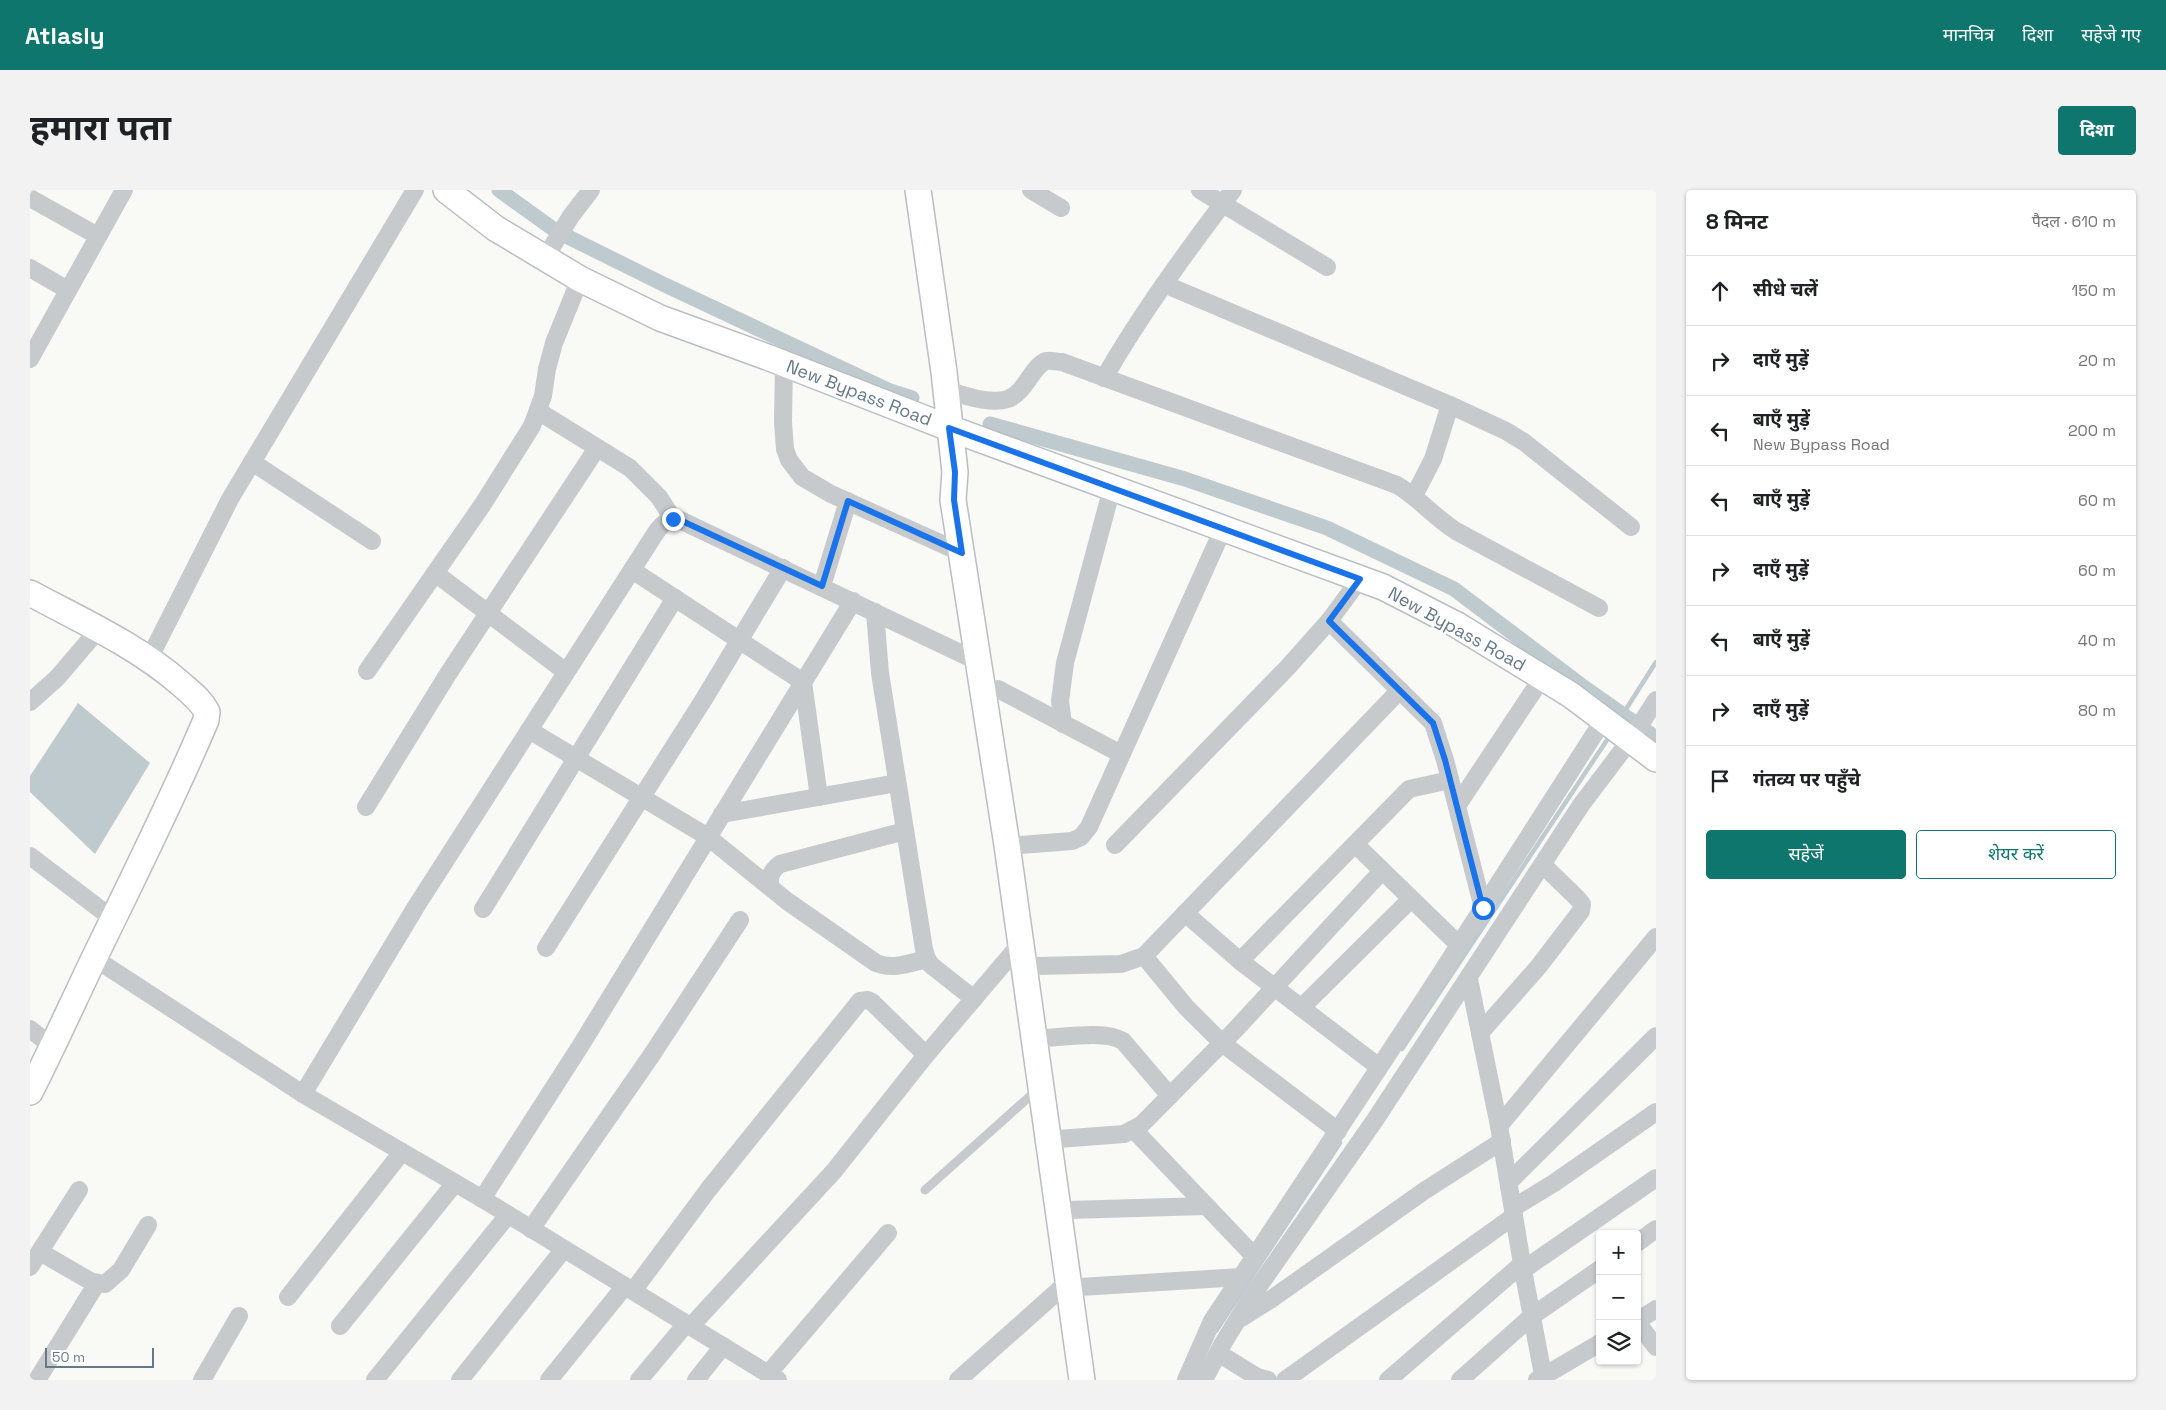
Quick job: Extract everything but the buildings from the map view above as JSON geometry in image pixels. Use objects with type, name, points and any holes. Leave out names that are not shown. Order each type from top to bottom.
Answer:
[{"type":"street","points":[[30,359],[124,190]]},
{"type":"street","points":[[149,659],[196,562],[252,462],[415,190]]},
{"type":"street","name":"New Bypass Road","points":[[446,190],[496,228],[549,252],[580,279],[660,318],[949,428],[1383,587],[1457,625],[1604,719],[1638,727],[1656,759]]},
{"type":"street","points":[[549,252],[571,216],[591,190]]},
{"type":"street","points":[[918,190],[946,390],[955,472],[954,500],[1041,1086],[1074,1285],[1094,1380]]},
{"type":"street","points":[[1031,190],[1062,208]]},
{"type":"street","points":[[1200,190],[1228,197],[1326,267]]},
{"type":"street","points":[[1104,378],[1126,339],[1228,197]]},
{"type":"street","points":[[30,198],[98,236]]},
{"type":"street","points":[[30,268],[68,290]]},
{"type":"street","points":[[367,671],[520,446],[538,411],[554,343],[580,279]]},
{"type":"street","points":[[1164,284],[1450,405],[1506,431],[1524,442],[1631,527]]},
{"type":"street","points":[[946,390],[988,400],[1007,399],[1023,388],[1040,366],[1046,362],[1062,362],[1397,485],[1414,496],[1426,510],[1456,531],[1599,608]]},
{"type":"street","points":[[784,364],[783,422],[785,449],[789,460],[802,477],[812,484],[962,553]]},
{"type":"street","points":[[1414,496],[1433,459],[1450,405]]},
{"type":"street","points":[[538,411],[630,468],[659,496],[673,519]]},
{"type":"street","points":[[366,807],[488,613],[597,448]]},
{"type":"street","points":[[252,462],[372,541]]},
{"type":"street","points":[[955,472],[966,497],[998,689],[1020,845],[1068,1210],[1082,1380]]},
{"type":"street","points":[[1063,724],[1060,701],[1065,663],[1112,488]]},
{"type":"street","points":[[822,586],[848,501]]},
{"type":"street","points":[[303,1094],[417,905],[659,527],[665,522],[673,519],[680,520],[979,662]]},
{"type":"street","points":[[1020,845],[1072,841],[1081,837],[1089,827],[1223,529]]},
{"type":"street","points":[[546,948],[643,798],[784,568]]},
{"type":"street","points":[[632,570],[739,642],[803,682]]},
{"type":"street","points":[[435,573],[566,672]]},
{"type":"street","points":[[1115,845],[1288,667],[1329,621],[1360,579]]},
{"type":"street","points":[[30,593],[99,629],[149,659],[165,670],[204,706],[207,712],[206,720],[172,800],[30,1092]]},
{"type":"street","points":[[482,909],[675,598]]},
{"type":"street","points":[[482,1199],[581,1045],[853,601]]},
{"type":"street","points":[[876,612],[880,673],[927,959],[974,999]]},
{"type":"street","points":[[1329,621],[1433,723],[1450,780],[1483,908]]},
{"type":"street","points":[[30,702],[56,678],[99,629]]},
{"type":"street","points":[[1457,806],[1542,678]]},
{"type":"street","points":[[803,682],[819,797]]},
{"type":"street","points":[[998,689],[1121,754]]},
{"type":"street","points":[[1036,966],[1100,966],[1121,964],[1144,956],[1400,690]]},
{"type":"street","points":[[1204,1380],[1238,1319],[1469,979],[1581,806],[1656,700]]},
{"type":"street","points":[[1186,1380],[1212,1321],[1380,1067],[1604,719]]},
{"type":"street","points":[[529,730],[708,837],[770,887],[876,963],[884,966],[894,966],[927,959]]},
{"type":"street","points":[[1240,962],[1409,789],[1450,780]]},
{"type":"street","points":[[722,814],[897,783]]},
{"type":"street","points":[[770,887],[769,878],[771,871],[780,864],[905,831]]},
{"type":"street","points":[[1355,844],[1459,945]]},
{"type":"street","points":[[30,856],[113,919]]},
{"type":"street","points":[[1480,1033],[1539,966],[1581,911],[1582,904],[1577,898],[1542,865]]},
{"type":"street","points":[[1058,1139],[1124,1134],[1134,1130],[1222,1043],[1382,871]]},
{"type":"street","points":[[1301,1008],[1411,899]]},
{"type":"street","points":[[1185,913],[1240,962],[1380,1067]]},
{"type":"street","points":[[531,1229],[651,1056],[740,920]]},
{"type":"street","points":[[1238,1319],[1273,1298],[1501,1134],[1656,936]]},
{"type":"street","points":[[639,1380],[688,1325],[834,1171],[926,1056],[1021,943]]},
{"type":"street","points":[[1144,956],[1186,1007],[1222,1043],[1338,1131]]},
{"type":"street","points":[[94,958],[303,1094],[482,1199],[773,1377],[888,1233]]},
{"type":"street","points":[[1469,979],[1501,1134],[1542,1379],[1596,1345]]},
{"type":"street","points":[[549,1380],[629,1289],[860,1001],[868,1000],[872,1002],[926,1056]]},
{"type":"street","points":[[30,1029],[53,1047]]},
{"type":"street","points":[[1045,1038],[1090,1036],[1117,1038],[1123,1041],[1170,1096]]},
{"type":"street","points":[[1509,1182],[1656,1036]]},
{"type":"street","points":[[1285,1380],[1514,1212],[1656,1112]]},
{"type":"street","points":[[1134,1130],[1255,1257]]},
{"type":"street","points":[[288,1296],[402,1152]]},
{"type":"street","points":[[1388,1380],[1523,1267],[1656,1178]]},
{"type":"street","points":[[340,1326],[455,1183]]},
{"type":"street","points":[[30,1267],[79,1190]]},
{"type":"street","points":[[1068,1210],[1206,1206]]},
{"type":"street","points":[[375,1380],[508,1215]]},
{"type":"street","points":[[40,1252],[92,1282],[105,1284],[117,1276],[148,1224]]},
{"type":"street","points":[[1641,1240],[1656,1230]]},
{"type":"street","points":[[460,1380],[564,1249]]},
{"type":"street","points":[[1460,1380],[1532,1316],[1596,1272]]},
{"type":"street","points":[[958,1380],[1074,1285],[1241,1277]]},
{"type":"street","points":[[37,1380],[97,1284]]},
{"type":"street","points":[[1639,1320],[1656,1309]]},
{"type":"street","points":[[202,1380],[239,1316]]},
{"type":"street","points":[[1641,1327],[1656,1348]]},
{"type":"street","points":[[696,1380],[723,1346]]},
{"type":"street","points":[[1218,1353],[1256,1377],[1268,1380]]},
{"type":"lane","points":[[925,1190],[1041,1086]]},
{"type":"shaded area","points":[[78,703],[150,763],[95,854],[30,792],[30,776]]},
{"type":"waterway","points":[[499,190],[556,231],[665,285],[890,391],[912,398]]},
{"type":"waterway","points":[[990,424],[1185,479],[1327,528],[1454,589],[1581,685],[1656,738]]},
{"type":"waterway","points":[[1621,717],[1656,662]]},
{"type":"waterway","points":[[1402,1049],[1607,740]]},
{"type":"waterway","points":[[1216,1331],[1340,1143]]},
{"type":"route","points":[[673,519],[680,520],[822,586],[848,501],[962,553],[954,500],[955,472],[949,428],[1360,579],[1329,621],[1433,723],[1445,760],[1483,908]]}]
